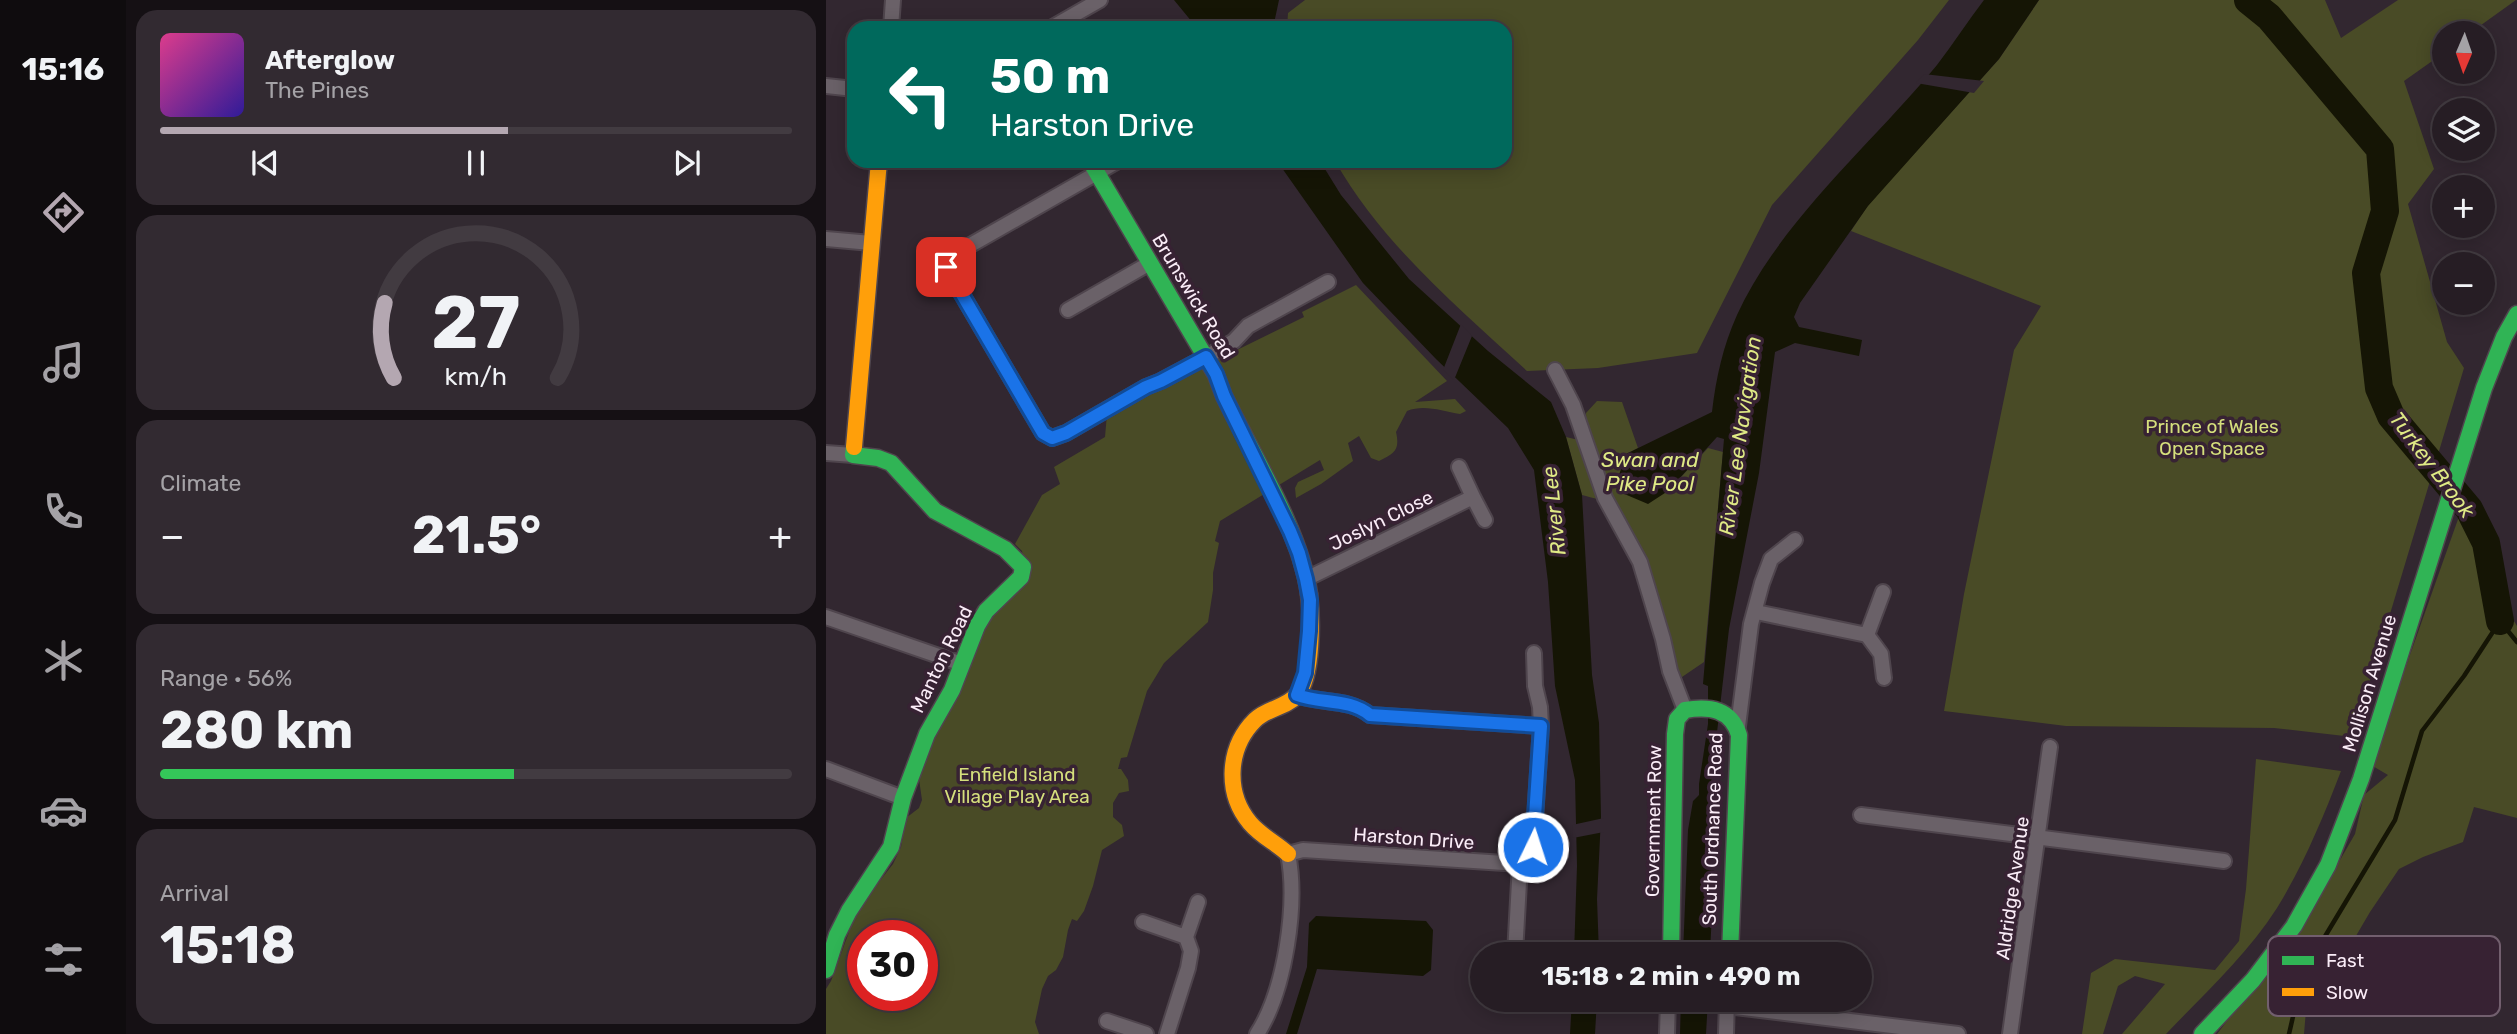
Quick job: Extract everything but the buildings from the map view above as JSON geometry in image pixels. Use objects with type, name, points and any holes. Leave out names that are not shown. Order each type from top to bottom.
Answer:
[{"type":"street","points":[[892,21],[893,0]]},
{"type":"street","points":[[1063,21],[1100,0]]},
{"type":"street","points":[[826,86],[847,88]]},
{"type":"street","points":[[826,453],[853,455],[878,168]]},
{"type":"street","points":[[1091,168],[948,260],[946,267],[1043,433],[1052,438],[1206,357],[1234,341],[1248,326],[1328,282]]},
{"type":"street","name":"Brunswick Road","points":[[1094,168],[1206,357],[1299,553],[1310,600],[1305,673],[1297,695]]},
{"type":"street","points":[[826,239],[872,243]]},
{"type":"street","points":[[1068,310],[1150,263]]},
{"type":"street","name":"Mollison Avenue","points":[[2286,936],[2328,865],[2361,779],[2459,465],[2504,337],[2517,314]]},
{"type":"street","points":[[1556,370],[1573,405],[1605,498],[1640,562],[1670,671],[1685,710]]},
{"type":"street","name":"Manton Road","points":[[826,970],[830,941],[891,847],[903,798],[926,734],[952,690],[977,626],[986,611],[1021,577],[1023,567],[1004,548],[933,510],[887,460],[853,455]]},
{"type":"street","points":[[1459,467],[1485,520]]},
{"type":"street","name":"Joslyn Close","points":[[1306,579],[1474,497]]},
{"type":"street","points":[[1738,726],[1751,624],[1762,583],[1771,559],[1794,540]]},
{"type":"street","points":[[1867,635],[1883,592]]},
{"type":"street","points":[[1756,612],[1867,635],[1881,654],[1884,678]]},
{"type":"street","points":[[826,617],[962,664]]},
{"type":"street","points":[[1516,942],[1520,864],[1533,847],[1541,726],[1535,686],[1534,653]]},
{"type":"street","points":[[1257,1034],[1267,1019],[1282,980],[1293,876],[1288,854],[1250,823],[1236,799],[1232,769],[1234,754],[1241,737],[1257,718],[1297,695],[1351,705],[1370,715],[1541,726]]},
{"type":"street","name":"South Ordnance Road","points":[[1685,710],[1723,710],[1731,715],[1738,726],[1731,942]]},
{"type":"street","name":"Government Row","points":[[1671,942],[1675,734],[1677,719],[1685,710]]},
{"type":"street","name":"Aldridge Avenue","points":[[2010,1034],[2050,747]]},
{"type":"street","points":[[826,769],[903,798]]},
{"type":"street","points":[[1861,815],[2224,861]]},
{"type":"street","name":"Harston Drive","points":[[1288,854],[1303,850],[1520,864]]},
{"type":"street","points":[[1167,1034],[1188,968],[1191,951],[1186,937],[1198,902]]},
{"type":"street","points":[[1143,922],[1186,937]]},
{"type":"street","name":"Mollison Avenue","points":[[2202,1034],[2268,961]]},
{"type":"street","points":[[1667,1034],[1668,1012]]},
{"type":"street","points":[[1726,1034],[1727,1012]]},
{"type":"street","points":[[1799,1012],[1958,1034]]},
{"type":"street","points":[[1107,1021],[1146,1034]]},
{"type":"green space","points":[[1305,0],[1949,0],[1918,40],[1772,205],[1697,353],[1598,368],[1527,371],[1448,298],[1398,247],[1375,220],[1339,168],[1512,168],[1512,21],[1287,21],[1288,13]]},
{"type":"green space","name":"Prince of Wales Open Space","points":[[2039,0],[2325,0],[2341,38],[2398,0],[2516,0],[2487,21],[2432,21],[2432,61],[2404,81],[2434,169],[2408,204],[2432,289],[2432,315],[2439,315],[2447,342],[2464,368],[2353,737],[2274,728],[2066,726],[1944,711],[1964,594],[2014,350],[2041,306],[1851,231],[1868,205],[1999,59]]},
{"type":"green space","name":"Enfield Island Village Play Area","points":[[1356,285],[1447,381],[1415,402],[1455,399],[1466,411],[1460,414],[1426,408],[1407,411],[1396,432],[1397,447],[1389,456],[1379,461],[1371,458],[1359,436],[1348,443],[1353,461],[1321,484],[1296,498],[1295,488],[1298,482],[1324,470],[1320,460],[1220,521],[1215,541],[1219,543],[1208,622],[1164,663],[1147,691],[1127,757],[1121,758],[1118,769],[1121,769],[1128,780],[1129,791],[1119,793],[1113,803],[1113,817],[1122,825],[1124,836],[1102,850],[1084,911],[1077,921],[1072,919],[1063,957],[1056,970],[1048,976],[1042,989],[1035,1022],[1039,1034],[826,1034],[826,989],[847,937],[847,1011],[938,1011],[938,920],[853,920],[857,910],[893,864],[901,847],[906,818],[919,808],[922,800],[919,779],[935,735],[988,619],[1026,577],[1022,551],[1015,544],[1042,495],[1060,484],[1054,467],[1105,437],[1107,414],[1304,317],[1302,312]]},
{"type":"green space","points":[[1597,401],[1622,402],[1638,448],[1626,454],[1668,491],[1708,448],[1723,452],[1704,662],[1682,677],[1674,661],[1650,577],[1633,532],[1614,505],[1582,495],[1566,437],[1587,442],[1586,413]]},
{"type":"green space","points":[[2468,491],[2481,511],[2492,541],[2504,605],[2517,626],[2517,818],[2474,807],[2463,842],[2399,869],[2356,936],[2292,936],[2310,912],[2355,834],[2364,795],[2388,775],[2371,765]]},
{"type":"green space","points":[[2256,759],[2341,771],[2312,841],[2277,908],[2239,958],[2166,1034],[2122,1034],[2165,984],[2135,976],[2118,986],[2103,1034],[2082,1034],[2091,973],[2115,959],[2215,970],[2239,941],[2246,889]]},
{"type":"green space","points":[[2268,967],[2268,1016],[2306,1016],[2304,1034],[2217,1034]]},
{"type":"water","points":[[1174,0],[1279,0],[1274,21],[1191,21]]},
{"type":"water","points":[[1984,0],[2039,0],[1999,59],[1868,206],[1800,303],[1794,317],[1799,327],[1862,340],[1859,356],[1795,343],[1775,352],[1759,473],[1729,629],[1711,784],[1711,797],[1717,802],[1711,942],[1683,942],[1688,830],[1693,801],[1699,795],[1708,724],[1708,686],[1703,684],[1724,439],[1717,437],[1668,491],[1648,504],[1622,493],[1616,484],[1626,454],[1712,412],[1718,375],[1737,315],[1777,247],[1829,184],[1937,65]]},
{"type":"water","name":"River Lee","points":[[1282,168],[1324,168],[1341,195],[1409,279],[1488,351],[1551,402],[1566,437],[1582,495],[1592,675],[1599,723],[1601,817],[1597,899],[1599,942],[1574,942],[1577,866],[1575,780],[1555,686],[1548,582],[1534,470],[1508,428],[1436,359],[1363,283]]},
{"type":"water","points":[[1316,916],[1426,921],[1433,930],[1431,970],[1423,976],[1317,969],[1297,1034],[1286,1034],[1307,967],[1309,923]]},
{"type":"water","points":[[1571,1012],[1596,1012],[1595,1034],[1570,1034]]},
{"type":"water","points":[[1681,1012],[1707,1012],[1706,1034],[1680,1034]]},
{"type":"pier","points":[[1924,74],[1984,81],[1974,93],[1916,83]]},
{"type":"pier","points":[[1461,324],[1472,336],[1454,380],[1443,370]]},
{"type":"pier","points":[[1604,818],[1604,832],[1573,838],[1572,825]]},
{"type":"waterway","name":"Turkey Brook","points":[[2248,0],[2269,17],[2380,149],[2385,211],[2366,273],[2379,388],[2391,416],[2469,509],[2486,543],[2500,621]]},
{"type":"waterway","points":[[2325,936],[2395,820],[2422,731],[2464,676],[2500,621],[2517,642]]},
{"type":"waterway","points":[[2289,1034],[2293,1016]]},
{"type":"traffic: fast","points":[[1094,168],[1216,375],[1286,519],[1304,570],[1309,594]]},
{"type":"traffic: fast","points":[[2286,936],[2328,865],[2361,779],[2484,388],[2504,337],[2517,314]]},
{"type":"traffic: fast","points":[[826,970],[837,935],[849,911],[891,847],[903,798],[927,734],[952,690],[977,626],[986,611],[1021,577],[1023,567],[1005,549],[935,511],[891,463],[878,458],[853,455],[854,447]]},
{"type":"traffic: fast","points":[[1671,942],[1677,719],[1685,710],[1703,709],[1711,709],[1725,715],[1739,735],[1730,942]]},
{"type":"traffic: fast","points":[[2202,1034],[2268,960]]},
{"type":"traffic: slow","points":[[854,447],[878,168]]},
{"type":"traffic: slow","points":[[1288,854],[1254,828],[1242,811],[1233,785],[1233,771],[1239,744],[1246,731],[1260,716],[1293,699],[1302,686],[1309,661],[1309,594]]},
{"type":"route","points":[[946,267],[1043,433],[1052,438],[1206,357],[1280,509],[1299,553],[1306,579],[1310,600],[1309,631],[1305,673],[1297,695],[1351,705],[1370,715],[1541,726],[1533,847]]},
{"type":"water label","name":"River Lee Navigation","points":[[1740,436]]},
{"type":"water label","name":"Swan and Pike Pool","points":[[1650,472]]}]
